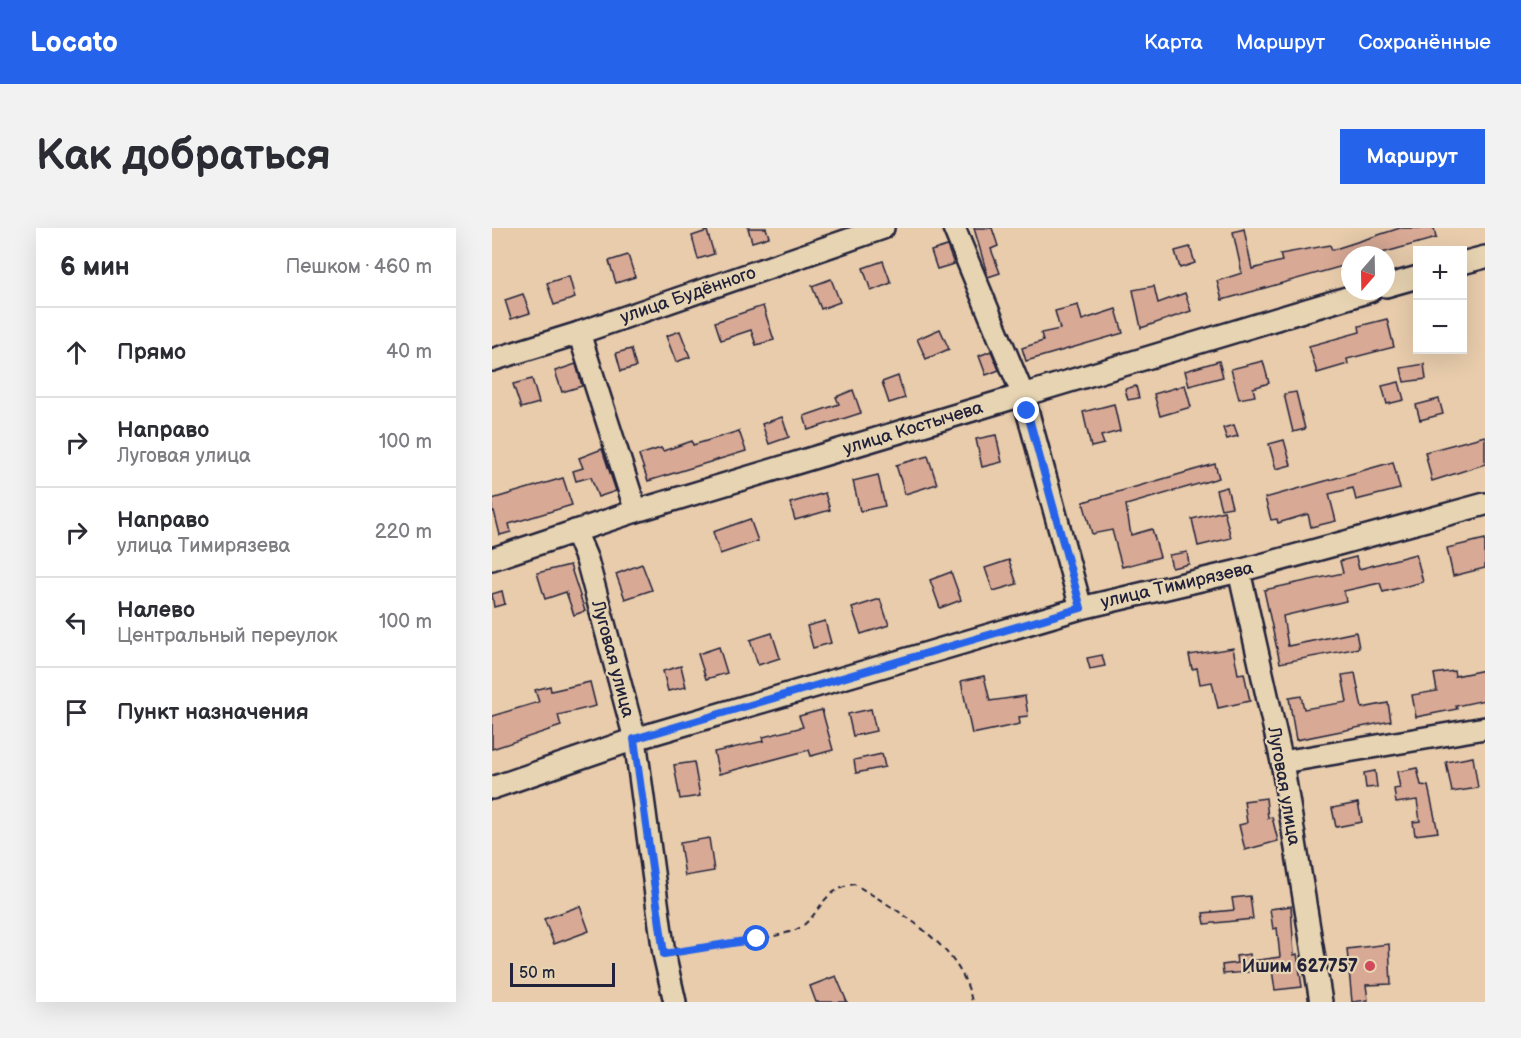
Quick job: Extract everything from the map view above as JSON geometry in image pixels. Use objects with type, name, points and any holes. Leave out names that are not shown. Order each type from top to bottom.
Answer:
[{"type":"street","name":"улица Будённого","points":[[492,360],[579,333],[884,228]]},
{"type":"street","points":[[954,228],[1023,395],[1081,608]]},
{"type":"street","points":[[1467,262],[1485,257]]},
{"type":"street","points":[[1395,283],[1413,278]]},
{"type":"street","name":"улица Костычева","points":[[492,559],[636,511],[1341,300]]},
{"type":"street","points":[[579,333],[636,511]]},
{"type":"street","name":"улица Тимирязева","points":[[492,788],[634,739],[1081,608],[1239,572],[1485,504]]},
{"type":"street","name":"Луговая улица","points":[[575,531],[586,560],[634,739],[664,954],[675,1002]]},
{"type":"street","name":"Луговая улица","points":[[1239,572],[1282,762],[1321,1002]]},
{"type":"street","points":[[1282,762],[1485,728]]},
{"type":"path","points":[[664,954],[757,939],[800,928],[834,889],[854,884],[891,906],[939,943],[968,984],[972,1002]]},
{"type":"building","points":[[748,228],[766,228],[769,237],[752,242]]},
{"type":"building","points":[[974,228],[992,228],[998,246],[991,249],[1000,273],[988,277]]},
{"type":"building","points":[[1400,228],[1434,228],[1436,238],[1395,249],[1395,246],[1344,246]]},
{"type":"building","points":[[1244,229],[1252,269],[1282,261],[1280,254],[1330,245],[1332,250],[1341,247],[1341,267],[1222,300],[1217,281],[1242,273],[1233,232]]},
{"type":"building","points":[[707,231],[714,254],[698,259],[692,236]]},
{"type":"building","points":[[947,246],[954,264],[937,269],[931,251]]},
{"type":"building","points":[[1190,247],[1195,263],[1180,268],[1175,251]]},
{"type":"building","points":[[628,255],[635,277],[616,283],[609,261]]},
{"type":"building","points":[[883,261],[891,283],[871,291],[863,268]]},
{"type":"building","points":[[569,276],[575,298],[554,305],[547,283]]},
{"type":"building","points":[[831,279],[840,302],[821,309],[812,286]]},
{"type":"building","points":[[1154,286],[1158,303],[1185,293],[1191,311],[1141,328],[1133,290]]},
{"type":"building","points":[[523,294],[530,313],[511,319],[505,300]]},
{"type":"building","points":[[1078,305],[1082,320],[1116,309],[1123,333],[1026,361],[1022,348],[1043,341],[1041,333],[1060,329],[1055,311]]},
{"type":"building","points":[[763,306],[774,340],[756,345],[751,330],[721,340],[715,322]]},
{"type":"building","points":[[1387,319],[1394,347],[1347,359],[1348,364],[1317,373],[1309,346],[1360,332],[1359,326]]},
{"type":"building","points":[[940,329],[949,349],[926,359],[917,339]]},
{"type":"building","points":[[680,331],[690,357],[676,362],[666,336]]},
{"type":"building","points":[[631,349],[636,367],[621,371],[616,353]]},
{"type":"building","points":[[991,351],[999,370],[986,375],[979,356]]},
{"type":"building","points":[[1219,361],[1223,377],[1189,386],[1185,371]]},
{"type":"building","points":[[1263,361],[1269,383],[1253,388],[1255,396],[1239,399],[1231,369]]},
{"type":"building","points":[[576,364],[582,386],[562,392],[555,371]]},
{"type":"building","points":[[1424,364],[1426,379],[1404,382],[1401,368]]},
{"type":"building","points":[[898,376],[905,398],[889,403],[882,382]]},
{"type":"building","points":[[532,379],[539,403],[521,408],[513,384]]},
{"type":"building","points":[[1399,382],[1404,400],[1387,404],[1382,386]]},
{"type":"building","points":[[1185,385],[1191,407],[1160,416],[1154,394]]},
{"type":"building","points":[[1136,386],[1139,398],[1128,400],[1125,389]]},
{"type":"building","points":[[853,390],[861,413],[808,430],[804,416],[839,404],[836,397]]},
{"type":"building","points":[[1296,392],[1305,429],[1293,432],[1284,394]]},
{"type":"building","points":[[1439,399],[1443,414],[1420,420],[1416,405]]},
{"type":"building","points":[[1114,404],[1120,431],[1101,436],[1104,444],[1091,447],[1083,412]]},
{"type":"building","points":[[782,417],[789,437],[769,444],[762,424]]},
{"type":"building","points":[[1234,425],[1238,436],[1227,439],[1223,428]]},
{"type":"building","points":[[739,431],[746,451],[648,481],[639,455],[661,448],[663,451],[692,441],[693,445]]},
{"type":"building","points":[[996,435],[1002,462],[982,467],[976,439]]},
{"type":"building","points":[[1485,436],[1485,464],[1432,481],[1425,452]]},
{"type":"building","points":[[1284,440],[1291,465],[1276,469],[1269,444]]},
{"type":"building","points":[[602,449],[616,491],[598,497],[591,477],[576,481],[573,471],[583,468],[579,458]]},
{"type":"building","points":[[928,456],[937,484],[905,494],[896,465]]},
{"type":"building","points":[[1393,462],[1400,489],[1356,500],[1353,488],[1329,494],[1336,521],[1311,527],[1308,514],[1278,523],[1277,519],[1271,520],[1265,498]]},
{"type":"building","points":[[1215,464],[1219,478],[1126,505],[1131,535],[1152,529],[1160,557],[1122,567],[1112,530],[1092,534],[1083,502]]},
{"type":"building","points":[[878,475],[885,506],[860,511],[853,481]]},
{"type":"building","points":[[563,478],[572,505],[509,524],[511,532],[500,535],[494,511],[492,512],[492,499]]},
{"type":"building","points":[[1227,487],[1232,507],[1221,509],[1216,490]]},
{"type":"building","points":[[825,493],[830,510],[795,520],[790,503]]},
{"type":"building","points":[[1224,511],[1231,538],[1198,546],[1192,519]]},
{"type":"building","points":[[750,519],[758,541],[720,554],[713,532]]},
{"type":"building","points":[[1485,539],[1485,568],[1453,576],[1447,548]]},
{"type":"building","points":[[1187,552],[1189,564],[1172,568],[1169,555]]},
{"type":"building","points":[[1416,554],[1423,582],[1383,592],[1380,583],[1344,591],[1346,601],[1283,616],[1288,646],[1356,632],[1359,648],[1280,663],[1264,590],[1343,573],[1340,561],[1356,557],[1359,569]]},
{"type":"building","points":[[1009,560],[1017,584],[993,591],[985,568]]},
{"type":"building","points":[[642,564],[652,590],[625,599],[616,574]]},
{"type":"building","points":[[570,565],[585,611],[574,615],[566,592],[545,599],[537,573]]},
{"type":"building","points":[[951,572],[961,600],[940,608],[930,580]]},
{"type":"building","points":[[502,591],[505,604],[494,607],[492,594]]},
{"type":"building","points":[[880,599],[889,625],[861,634],[852,608]]},
{"type":"building","points":[[825,621],[831,643],[813,648],[807,626]]},
{"type":"building","points":[[772,633],[780,658],[758,665],[750,640]]},
{"type":"building","points":[[719,647],[727,673],[706,679],[698,654]]},
{"type":"building","points":[[1233,648],[1238,674],[1244,673],[1250,701],[1218,708],[1212,682],[1200,684],[1197,668],[1192,669],[1189,655]]},
{"type":"building","points":[[1102,655],[1105,666],[1090,669],[1087,658]]},
{"type":"building","points":[[681,666],[686,687],[668,691],[663,671]]},
{"type":"building","points":[[1485,670],[1485,700],[1456,706],[1457,709],[1416,717],[1412,695],[1437,691],[1434,674],[1454,671],[1455,676]]},
{"type":"building","points":[[1355,673],[1362,708],[1388,703],[1391,721],[1296,740],[1289,698],[1301,696],[1304,709],[1347,702],[1342,675]]},
{"type":"building","points":[[984,676],[990,701],[1025,696],[1028,716],[1019,717],[1020,724],[972,734],[961,681]]},
{"type":"building","points":[[590,682],[596,706],[558,715],[561,726],[492,749],[492,716],[539,702],[535,690],[550,686],[551,691]]},
{"type":"building","points":[[871,709],[876,731],[853,736],[848,714]]},
{"type":"building","points":[[822,710],[833,750],[811,756],[809,750],[719,774],[714,752],[764,741],[763,737],[803,727],[799,716]]},
{"type":"building","points":[[882,754],[885,767],[856,773],[854,760]]},
{"type":"building","points":[[1473,757],[1478,788],[1452,792],[1446,762]]},
{"type":"building","points":[[694,762],[700,796],[680,799],[674,765]]},
{"type":"building","points":[[1417,768],[1421,785],[1428,786],[1438,832],[1415,835],[1413,822],[1420,821],[1417,800],[1396,803],[1394,789],[1400,788],[1397,772]]},
{"type":"building","points":[[1375,771],[1377,787],[1366,788],[1364,773]]},
{"type":"building","points":[[1266,798],[1268,818],[1272,817],[1278,841],[1245,850],[1239,825],[1247,823],[1244,801]]},
{"type":"building","points":[[1358,803],[1362,822],[1336,827],[1332,808]]},
{"type":"building","points":[[709,838],[714,871],[685,876],[680,843]]},
{"type":"building","points":[[1250,896],[1253,919],[1205,924],[1203,913],[1234,910],[1232,898]]},
{"type":"building","points":[[580,906],[589,931],[554,944],[544,919]]},
{"type":"building","points":[[1291,906],[1294,955],[1297,954],[1302,987],[1275,990],[1272,970],[1223,974],[1222,965],[1237,963],[1236,956],[1250,954],[1251,961],[1280,957],[1277,928],[1273,929],[1270,909]]},
{"type":"building","points":[[1389,944],[1391,984],[1366,985],[1368,1000],[1352,1002],[1347,949]]},
{"type":"building","points":[[836,976],[847,1002],[816,1002],[810,986]]},
{"type":"place","name":"Ишим 627757","points":[[1370,966]]},
{"type":"route","points":[[757,939],[664,954],[634,739],[1081,608],[1027,411]]}]
